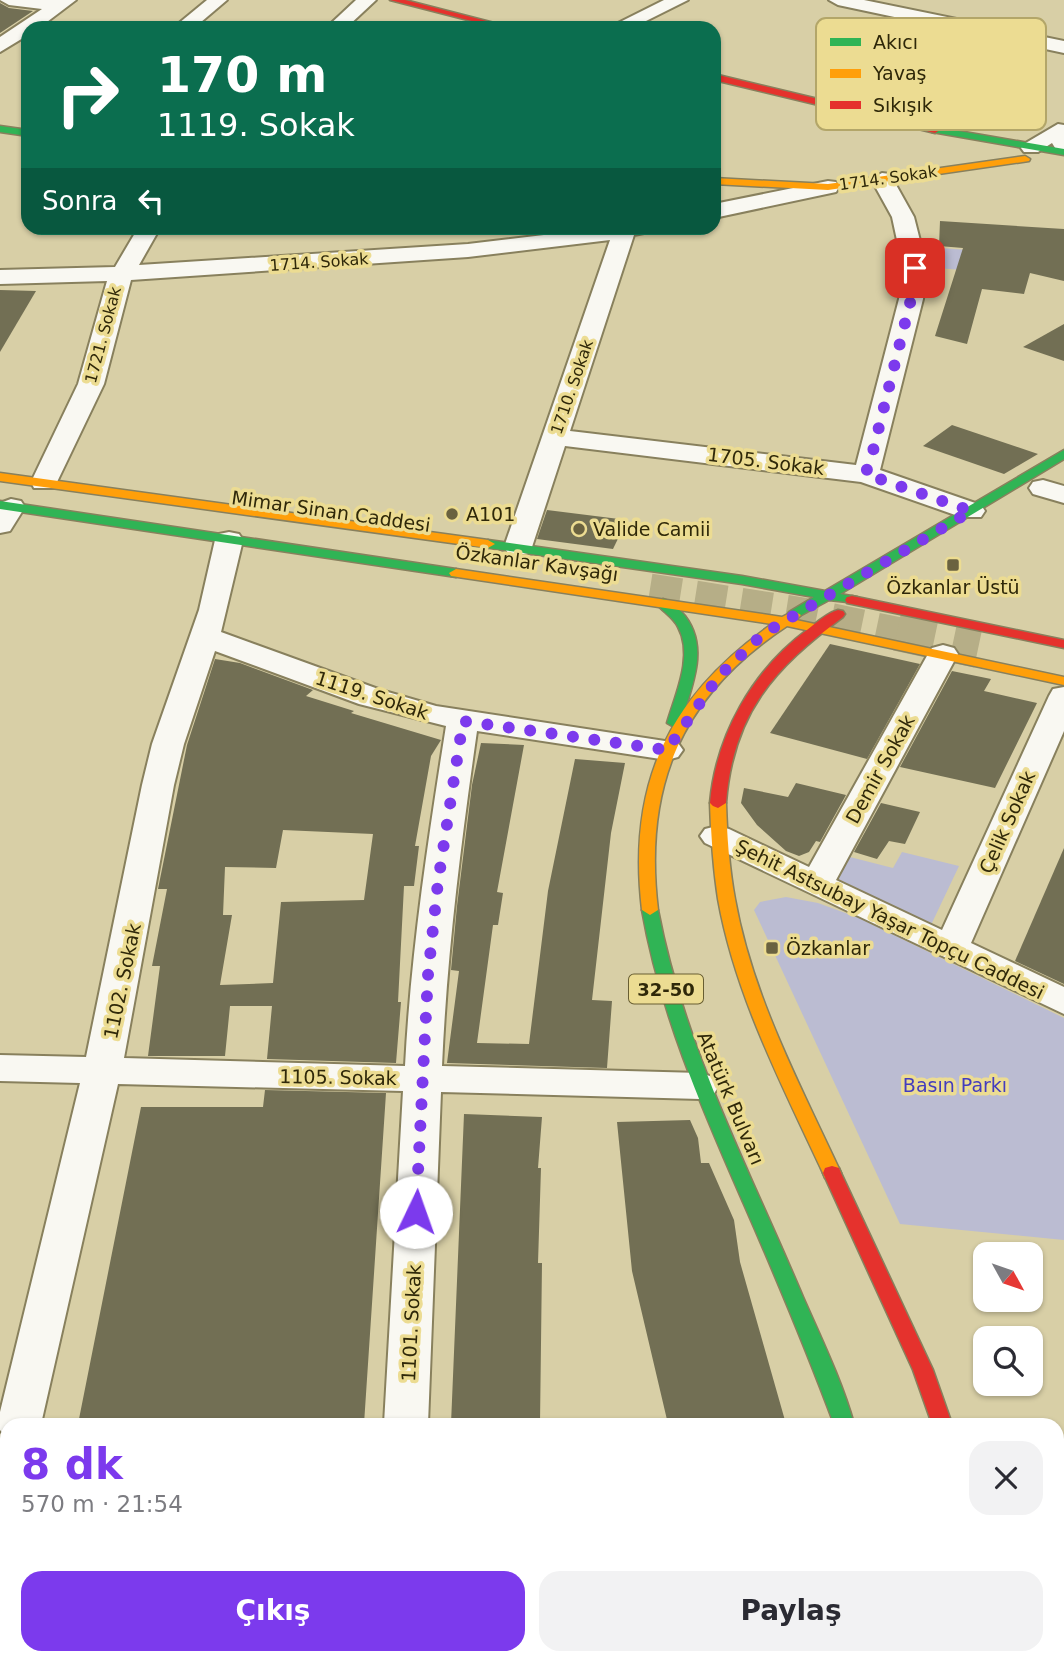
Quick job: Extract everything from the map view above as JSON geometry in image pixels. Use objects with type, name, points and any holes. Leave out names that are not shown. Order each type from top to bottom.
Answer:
[{"type":"main road","points":[[394,0],[481,21]]},
{"type":"main road","points":[[721,79],[816,101]]},
{"type":"main road","points":[[0,129],[21,132]]},
{"type":"main road","points":[[941,130],[1031,148]]},
{"type":"main road","name":"1714. Sokak","points":[[828,187],[988,164],[1063,141]]},
{"type":"main road","points":[[988,164],[999,154],[1001,144]]},
{"type":"main road","points":[[721,181],[828,187]]},
{"type":"main road","name":"32-50","points":[[828,594],[1064,454]]},
{"type":"main road","name":"Özkanlar Kavşağı","points":[[0,477],[518,547],[828,594],[1064,644]]},
{"type":"main road","name":"Özkanlar Kavşağı","points":[[2,504],[782,621],[1064,681]]},
{"type":"main road","name":"Mimar Sinan Caddesi","points":[[2,504],[653,583]]},
{"type":"main road","points":[[881,588],[817,628],[772,669],[738,722],[725,753],[718,785],[717,836],[727,914],[750,991],[784,1073],[923,1370],[940,1418]]},
{"type":"main road","name":"Atatürk Bulvarı","points":[[828,594],[782,621],[749,646],[719,676],[667,750],[657,775],[651,810],[649,906],[657,957],[700,1086],[812,1336],[842,1418]]},
{"type":"main road","points":[[663,603],[681,617],[693,638],[691,658],[667,750]]},
{"type":"main road","points":[[1064,656],[980,643],[1064,668]]},
{"type":"street","points":[[9,0],[63,3]]},
{"type":"street","points":[[191,21],[218,0]]},
{"type":"street","points":[[343,21],[367,0]]},
{"type":"street","points":[[632,21],[679,0]]},
{"type":"street","points":[[838,0],[925,18]]},
{"type":"street","points":[[36,21],[63,3]]},
{"type":"street","points":[[0,30],[20,32]]},
{"type":"street","points":[[0,46],[20,32]]},
{"type":"street","points":[[1046,43],[1064,47]]},
{"type":"street","points":[[1031,148],[1063,141]]},
{"type":"street","points":[[865,474],[911,299],[915,268],[903,217],[882,179]]},
{"type":"street","name":"1714. Sokak","points":[[721,210],[828,187]]},
{"type":"street","name":"1721. Sokak","points":[[44,482],[91,384],[112,296],[121,274],[145,235]]},
{"type":"street","name":"1714. Sokak","points":[[0,276],[121,274],[512,247],[585,235]]},
{"type":"street","name":"1710. Sokak","points":[[518,547],[626,235]]},
{"type":"street","name":"1705. Sokak","points":[[555,437],[865,474],[971,511]]},
{"type":"street","name":"1102. Sokak","points":[[20,1418],[132,933],[158,785],[168,744],[206,637],[229,540]]},
{"type":"street","name":"1119. Sokak","points":[[206,637],[400,707],[463,721],[667,750]]},
{"type":"street","name":"Demir Sokak","points":[[817,884],[943,654]]},
{"type":"street","name":"Çelik Sokak","points":[[951,948],[1064,696]]},
{"type":"street","name":"1101. Sokak","points":[[406,1418],[422,1079],[438,882],[463,721]]},
{"type":"street","name":"Şehit Astsubay Yaşar Topçu Caddesi","points":[[717,836],[1064,1002]]},
{"type":"street","name":"1105. Sokak","points":[[0,1068],[700,1086]]},
{"type":"green space","points":[[940,248],[1025,254],[1023,275],[937,268]]},
{"type":"green space","points":[[902,852],[959,866],[931,925],[830,875],[842,855],[893,868]]},
{"type":"green space","name":"Basın Parkı","points":[[786,897],[818,903],[859,918],[1064,1018],[1064,1240],[900,1224],[754,910],[760,902]]},
{"type":"building","points":[[0,3],[9,8],[33,11],[0,33]]},
{"type":"building","points":[[940,221],[1064,229],[1064,281],[1030,273],[1024,294],[982,289],[967,344],[935,336],[963,248],[939,246]]},
{"type":"building","points":[[0,290],[36,291],[0,352]]},
{"type":"building","points":[[1064,324],[1064,361],[1023,347]]},
{"type":"building","points":[[952,425],[1038,454],[1004,474],[923,446]]},
{"type":"building","name":"Valide Camii","points":[[547,510],[627,520],[613,549],[537,539]]},
{"type":"building","points":[[830,644],[920,664],[867,759],[770,733]]},
{"type":"building","points":[[215,659],[240,663],[313,690],[306,696],[354,711],[351,713],[441,740],[431,756],[415,846],[419,846],[414,886],[404,886],[398,1002],[401,1002],[396,1063],[267,1059],[272,1006],[230,1006],[225,1056],[148,1056],[160,966],[152,966],[167,889],[158,889],[187,745]],"holes":[[[283,830],[373,834],[364,900],[281,902],[273,983],[220,985],[232,915],[223,915],[225,867],[276,868]]]},
{"type":"building","points":[[952,671],[991,679],[984,691],[1037,703],[995,788],[900,767]]},
{"type":"building","points":[[481,743],[524,745],[497,892],[503,893],[498,925],[493,925],[477,1043],[529,1044],[548,891],[575,759],[625,763],[611,833],[592,1000],[612,1001],[607,1068],[447,1063],[459,971],[451,970],[457,906],[472,785]]},
{"type":"building","points":[[796,783],[846,795],[820,842],[816,841],[809,852],[799,856],[786,851],[757,825],[741,803],[744,788],[788,797]]},
{"type":"building","points":[[881,803],[920,812],[905,844],[889,841],[877,859],[854,852]]},
{"type":"building","points":[[1064,848],[1064,984],[1015,961]]},
{"type":"building","points":[[265,1090],[386,1093],[364,1418],[79,1418],[141,1107],[263,1107]]},
{"type":"building","points":[[464,1114],[542,1117],[538,1168],[541,1168],[538,1263],[542,1263],[540,1418],[451,1418]]},
{"type":"building","points":[[690,1120],[698,1138],[701,1163],[709,1163],[734,1220],[740,1262],[784,1418],[667,1418],[632,1271],[617,1122]]},
{"type":"tunnel","points":[[650,589],[809,614],[905,634]]},
{"type":"tunnel","points":[[897,632],[978,649]]},
{"type":"traffic: fast","points":[[0,129],[21,132]]},
{"type":"traffic: fast","points":[[935,130],[1064,152]]},
{"type":"traffic: fast","points":[[794,615],[1064,454]]},
{"type":"traffic: fast","points":[[0,505],[456,573]]},
{"type":"traffic: fast","points":[[488,544],[742,580],[852,600]]},
{"type":"traffic: fast","points":[[663,603],[678,616],[687,629],[691,643],[688,673],[674,723]]},
{"type":"traffic: fast","points":[[650,910],[666,985],[690,1057],[799,1310],[842,1418]]},
{"type":"traffic: slow","points":[[721,181],[828,187],[1025,159]]},
{"type":"traffic: slow","points":[[0,477],[488,544]]},
{"type":"traffic: slow","points":[[456,573],[782,621],[1064,681]]},
{"type":"traffic: slow","points":[[650,910],[648,825],[653,792],[665,753],[677,730],[712,685],[753,645],[794,615]]},
{"type":"traffic: slow","points":[[718,803],[720,853],[738,948],[771,1039],[832,1173]]},
{"type":"traffic: jam","points":[[394,0],[481,21]]},
{"type":"traffic: jam","points":[[721,79],[816,101]]},
{"type":"traffic: jam","points":[[852,600],[1064,644]]},
{"type":"traffic: jam","points":[[718,803],[724,762],[749,703],[787,654],[838,614]]},
{"type":"traffic: jam","points":[[832,1173],[923,1370],[940,1418]]},
{"type":"place","name":"A101","points":[[452,514]]},
{"type":"place","name":"Valide Camii","points":[[579,529]]},
{"type":"place","name":"Özkanlar Üstü","points":[[953,565]]},
{"type":"place","name":"Özkanlar","points":[[772,948]]},
{"type":"route","points":[[416,1212],[428,975],[438,882],[463,721],[667,750],[719,676],[763,634],[971,511],[865,474],[911,299],[915,268]]}]
